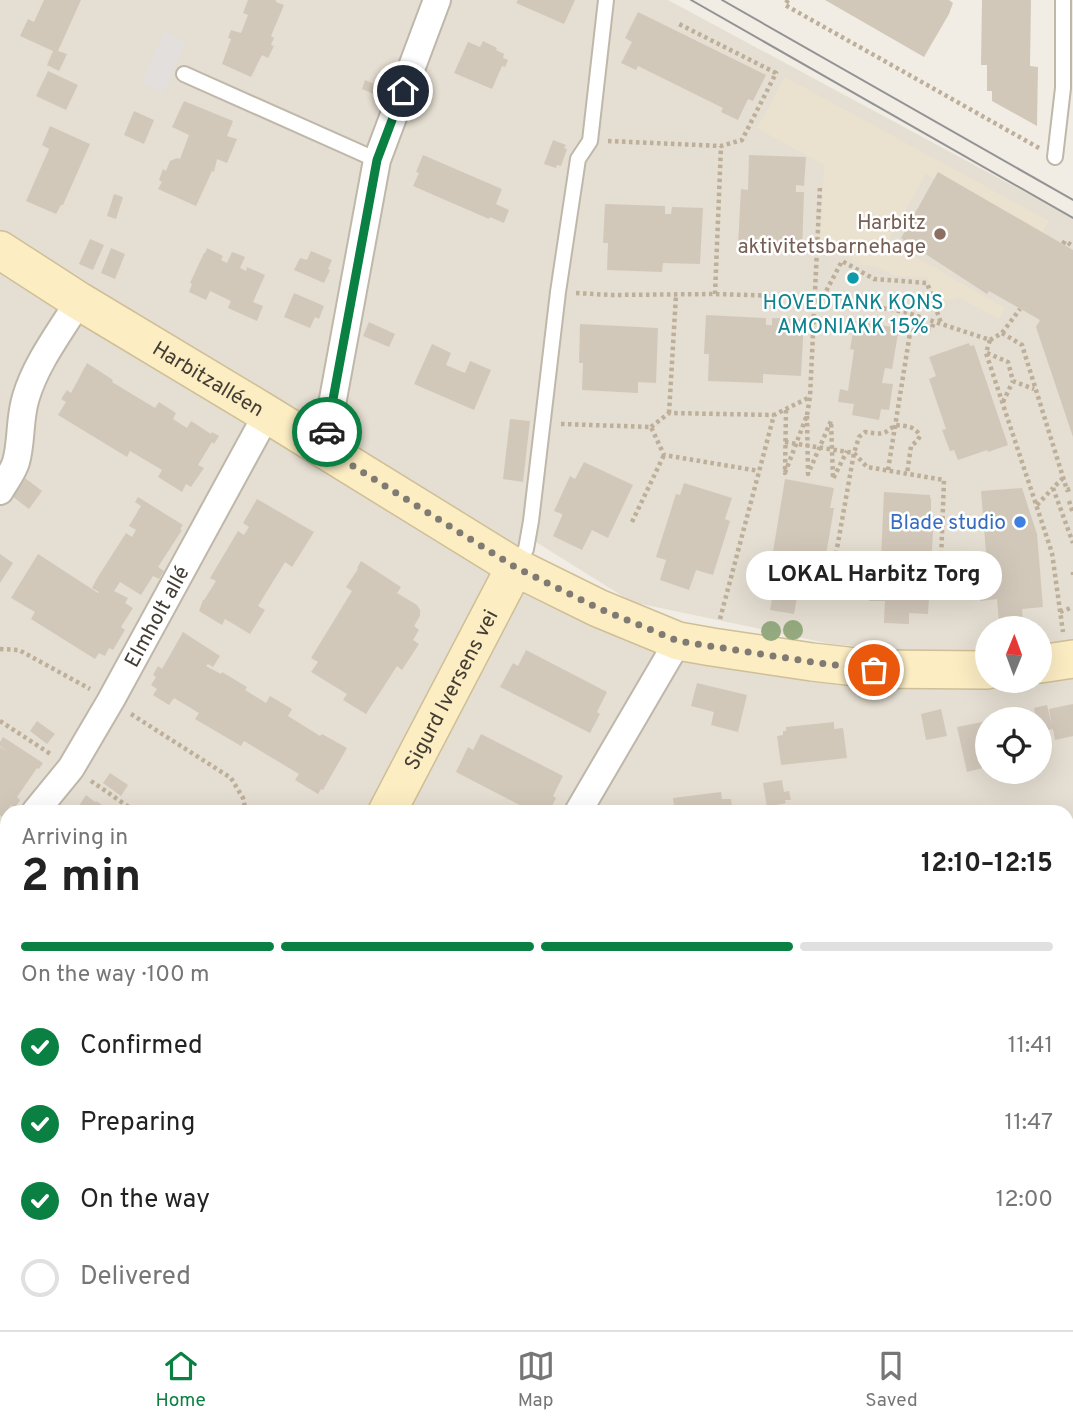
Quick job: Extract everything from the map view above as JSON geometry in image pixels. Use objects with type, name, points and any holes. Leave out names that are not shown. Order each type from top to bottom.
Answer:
[{"type":"street","points":[[324,448],[377,160],[437,0]]},
{"type":"street","name":"Harbitzalléen","points":[[0,250],[515,567],[598,608],[695,644],[874,670],[975,670]]},
{"type":"street","points":[[0,491],[15,466],[26,396],[41,362],[79,301]]},
{"type":"street","name":"Elmholt allé","points":[[41,805],[72,768],[111,701],[267,414]]},
{"type":"street","name":"Sigurd Iversens vei","points":[[391,805],[515,567]]},
{"type":"street","points":[[583,805],[695,644]]},
{"type":"lane","points":[[515,567],[526,549],[531,521],[558,292],[578,159],[590,141],[606,0]]},
{"type":"lane","points":[[1055,158],[1068,88],[1063,0]]},
{"type":"lane","points":[[184,74],[377,160]]},
{"type":"path","points":[[788,0],[785,5],[1055,158]]},
{"type":"path","points":[[590,141],[721,146],[742,140],[776,73],[677,23]]},
{"type":"path","points":[[715,294],[721,146]]},
{"type":"path","points":[[820,186],[807,415],[808,474],[831,421],[833,479],[847,451]]},
{"type":"path","points":[[1063,244],[1065,241],[1073,246]]},
{"type":"path","points":[[823,298],[846,255]]},
{"type":"path","points":[[842,261],[874,279],[927,283],[942,324]]},
{"type":"path","points":[[558,292],[815,297],[905,312],[990,340]]},
{"type":"path","points":[[670,413],[676,295]]},
{"type":"path","points":[[1020,309],[1002,333],[990,340],[986,353],[1052,553],[1060,612],[1060,661]]},
{"type":"path","points":[[888,470],[911,327],[931,330],[934,321]]},
{"type":"path","points":[[1002,333],[1021,345],[1067,490],[1073,488]]},
{"type":"path","points":[[986,353],[1008,362],[1013,381],[1002,402]]},
{"type":"path","points":[[1013,381],[1035,389]]},
{"type":"path","points":[[543,424],[651,427],[670,413],[774,415],[810,397]]},
{"type":"path","points":[[786,410],[785,473],[807,415]]},
{"type":"path","points":[[695,644],[759,471],[774,415]]},
{"type":"path","points":[[836,554],[859,438],[864,432],[887,433],[895,425]]},
{"type":"path","points":[[895,425],[917,430],[920,436],[911,446],[907,474]]},
{"type":"path","points":[[651,427],[664,455]]},
{"type":"path","points":[[785,442],[847,451],[854,453],[867,467],[944,480],[941,560]]},
{"type":"path","points":[[664,455],[759,471]]},
{"type":"path","points":[[632,522],[664,455]]},
{"type":"path","points":[[1037,506],[1063,478]]},
{"type":"path","points":[[1053,488],[1073,543]]},
{"type":"path","points":[[1069,501],[1073,513]]},
{"type":"path","points":[[1060,612],[1073,607]]},
{"type":"path","points":[[0,649],[19,650],[111,701],[231,778],[244,805]]},
{"type":"shaded area","points":[[0,0],[668,0],[1073,218],[1073,640],[1052,644],[1052,616],[975,616],[975,656],[831,644],[632,602],[528,537],[515,567],[676,650],[975,680],[975,693],[1052,693],[1052,673],[1073,660],[1073,805],[0,805]]},
{"type":"shaded area","points":[[164,32],[186,41],[164,93],[141,83]]},
{"type":"shaded area","points":[[785,77],[1049,221],[1039,238],[926,174],[888,241],[1005,308],[999,319],[958,297],[948,301],[937,300],[928,278],[897,276],[877,267],[861,265],[820,238],[824,165],[757,128]]},
{"type":"building","points":[[44,0],[81,0],[58,51],[67,54],[59,71],[47,65],[53,51],[20,36],[28,19],[34,22]]},
{"type":"building","points":[[248,0],[276,0],[284,5],[271,36],[274,38],[271,45],[274,46],[268,58],[262,55],[251,77],[222,64],[231,39],[228,38],[231,30],[241,33],[248,15],[243,13]]},
{"type":"building","points":[[518,0],[575,0],[564,24],[516,3]]},
{"type":"building","points":[[825,0],[949,0],[953,3],[924,57]]},
{"type":"building","points":[[982,0],[1031,0],[1030,66],[1038,67],[1037,126],[992,101],[992,91],[987,91],[987,65],[981,65]]},
{"type":"building","points":[[638,12],[766,75],[753,101],[748,99],[738,120],[721,112],[723,108],[638,66],[636,70],[621,63],[632,42],[625,38]]},
{"type":"building","points":[[483,41],[497,48],[496,50],[504,54],[503,58],[508,60],[505,67],[502,66],[492,89],[454,73],[468,42],[480,47]]},
{"type":"building","points":[[48,71],[78,85],[66,110],[36,96]]},
{"type":"building","points":[[365,80],[384,88],[381,97],[362,89]]},
{"type":"building","points":[[184,101],[233,121],[227,136],[237,139],[227,163],[217,159],[214,172],[212,171],[196,206],[158,189],[162,182],[159,180],[163,169],[166,171],[170,161],[180,159],[189,135],[172,127]]},
{"type":"building","points":[[134,111],[154,120],[144,144],[124,135]]},
{"type":"building","points":[[50,126],[90,144],[63,205],[56,214],[26,201],[49,149],[42,145]]},
{"type":"building","points":[[553,140],[566,145],[564,148],[567,149],[561,166],[557,165],[556,168],[544,164]]},
{"type":"building","points":[[423,155],[502,189],[496,204],[509,210],[504,223],[413,186]]},
{"type":"building","points":[[749,155],[806,157],[804,186],[796,185],[796,192],[804,192],[802,252],[763,250],[763,246],[738,245],[741,189],[748,190]]},
{"type":"building","points":[[938,172],[1073,250],[1073,437],[1036,327],[1040,320],[989,291],[987,294],[901,238]]},
{"type":"building","points":[[114,194],[123,197],[116,219],[107,216]]},
{"type":"building","points":[[605,204],[665,206],[665,214],[671,214],[672,207],[703,208],[700,264],[663,263],[662,272],[607,270],[608,243],[603,243]]},
{"type":"building","points":[[90,239],[104,245],[93,270],[79,264]]},
{"type":"building","points":[[111,248],[125,254],[115,279],[101,273]]},
{"type":"building","points":[[207,248],[223,256],[221,260],[227,263],[232,252],[245,257],[240,268],[246,271],[247,267],[265,275],[253,302],[263,306],[257,321],[228,308],[231,301],[210,291],[206,300],[189,292],[190,283]]},
{"type":"building","points":[[311,251],[332,260],[324,283],[294,270],[300,258],[307,260]]},
{"type":"building","points":[[294,293],[324,306],[319,319],[315,317],[310,328],[284,317]]},
{"type":"building","points":[[706,315],[766,318],[766,325],[772,325],[772,318],[804,319],[801,376],[763,374],[763,383],[708,381],[709,354],[704,354]]},
{"type":"building","points":[[855,321],[899,328],[892,369],[885,368],[882,383],[893,384],[889,410],[881,409],[879,420],[852,415],[854,404],[838,402],[840,389],[848,391],[854,350],[850,349]]},
{"type":"building","points":[[369,322],[395,334],[389,347],[363,336]]},
{"type":"building","points":[[580,324],[658,328],[656,383],[638,382],[638,393],[582,390],[583,363],[579,363]]},
{"type":"building","points":[[969,343],[970,346],[974,345],[1008,445],[958,460],[954,450],[950,451],[942,430],[946,429],[929,379],[936,376],[929,357]]},
{"type":"building","points":[[432,344],[451,353],[446,365],[465,373],[470,361],[491,370],[474,410],[414,384]]},
{"type":"building","points":[[87,363],[155,408],[159,402],[176,413],[173,419],[187,428],[191,421],[219,436],[214,444],[212,442],[198,465],[204,468],[191,487],[186,484],[182,492],[158,477],[162,470],[130,451],[127,457],[58,415],[66,402],[61,399],[67,390],[71,393]]},
{"type":"building","points":[[510,419],[530,421],[523,482],[503,479]]},
{"type":"building","points":[[584,462],[633,485],[608,538],[592,530],[582,550],[553,536],[562,516],[554,511],[570,476],[575,479]]},
{"type":"building","points":[[25,478],[42,491],[29,509],[12,496],[17,482],[20,484]]},
{"type":"building","points":[[785,479],[834,488],[830,508],[834,508],[819,596],[798,592],[794,614],[770,610],[774,588],[763,586],[767,563],[771,564]]},
{"type":"building","points":[[684,483],[732,498],[725,519],[730,521],[713,575],[696,570],[689,590],[660,580],[666,560],[656,557],[676,494],[680,495]]},
{"type":"building","points":[[1022,488],[1037,534],[1043,607],[1022,609],[1023,616],[998,616],[997,599],[980,601],[979,579],[988,577],[981,491]]},
{"type":"building","points":[[884,492],[930,495],[931,498],[931,516],[934,516],[928,614],[909,613],[909,624],[884,623],[885,601],[869,601],[870,590],[875,590],[875,578],[880,579]]},
{"type":"building","points":[[138,497],[183,525],[180,529],[182,530],[158,567],[164,571],[159,579],[153,576],[141,595],[120,582],[114,591],[128,598],[125,603],[133,608],[121,627],[125,630],[113,650],[109,648],[105,656],[99,653],[95,659],[31,619],[35,612],[11,598],[38,554],[98,593],[92,588],[96,580],[126,533],[132,537],[136,530],[129,526],[141,506],[135,502]]},
{"type":"building","points":[[257,499],[314,532],[292,567],[285,562],[258,606],[265,610],[250,634],[225,619],[222,625],[199,611],[216,581],[210,578],[238,531],[244,535],[249,527],[243,523]]},
{"type":"building","points":[[0,554],[13,563],[0,583]]},
{"type":"building","points":[[361,561],[401,587],[397,593],[417,605],[420,610],[420,616],[414,626],[419,630],[413,640],[419,644],[402,670],[397,666],[366,714],[343,700],[347,694],[311,672],[318,662],[311,658],[352,591],[346,587]]},
{"type":"building","points":[[183,632],[220,656],[213,667],[208,664],[206,666],[247,687],[245,690],[266,703],[270,696],[292,709],[288,716],[320,736],[322,734],[347,748],[323,790],[318,794],[295,780],[299,774],[244,741],[241,746],[195,719],[199,713],[174,698],[169,705],[153,695],[157,689],[151,685],[156,677],[153,675],[158,666],[162,669]]},
{"type":"building","points":[[526,650],[607,692],[590,733],[500,687],[513,663],[518,666]]},
{"type":"building","points":[[697,683],[747,695],[738,732],[711,725],[714,712],[691,706]]},
{"type":"building","points":[[1073,704],[1073,736],[1055,740],[1052,708]]},
{"type":"building","points":[[941,709],[947,736],[926,740],[921,714]]},
{"type":"building","points":[[37,721],[55,734],[47,744],[30,731]]},
{"type":"building","points":[[834,722],[834,729],[843,728],[847,758],[781,765],[777,736],[783,735],[786,727]]},
{"type":"building","points":[[975,723],[975,770],[967,772],[957,727]]},
{"type":"building","points":[[481,734],[563,776],[553,796],[556,798],[552,805],[520,805],[456,772],[468,747],[473,750]]},
{"type":"building","points":[[3,737],[43,763],[17,797],[20,800],[17,805],[0,805],[0,747],[7,751],[0,746]]},
{"type":"building","points":[[110,773],[128,785],[121,796],[103,783]]},
{"type":"building","points":[[782,780],[784,792],[789,791],[791,800],[767,805],[763,783]]},
{"type":"building","points":[[721,792],[722,799],[731,799],[732,805],[674,805],[673,798]]},
{"type":"building","points":[[86,795],[102,805],[80,805]]},
{"type":"tram line","points":[[691,0],[1073,218]]},
{"type":"tram line","points":[[722,0],[1073,200]]},
{"type":"way so far","points":[[327,432],[324,448],[515,567],[598,608],[678,641],[874,670]]},
{"type":"place","name":"Harbitz aktivitetsbarnehage","points":[[940,234]]},
{"type":"place","name":"HOVEDTANK KONS AMONIAKK 15%","points":[[853,278]]},
{"type":"place","name":"Blade studio","points":[[1020,522]]},
{"type":"place","name":"LOKAL Harbitz Torg","points":[[874,670]]},
{"type":"route","points":[[327,432],[377,160],[403,91]]}]
